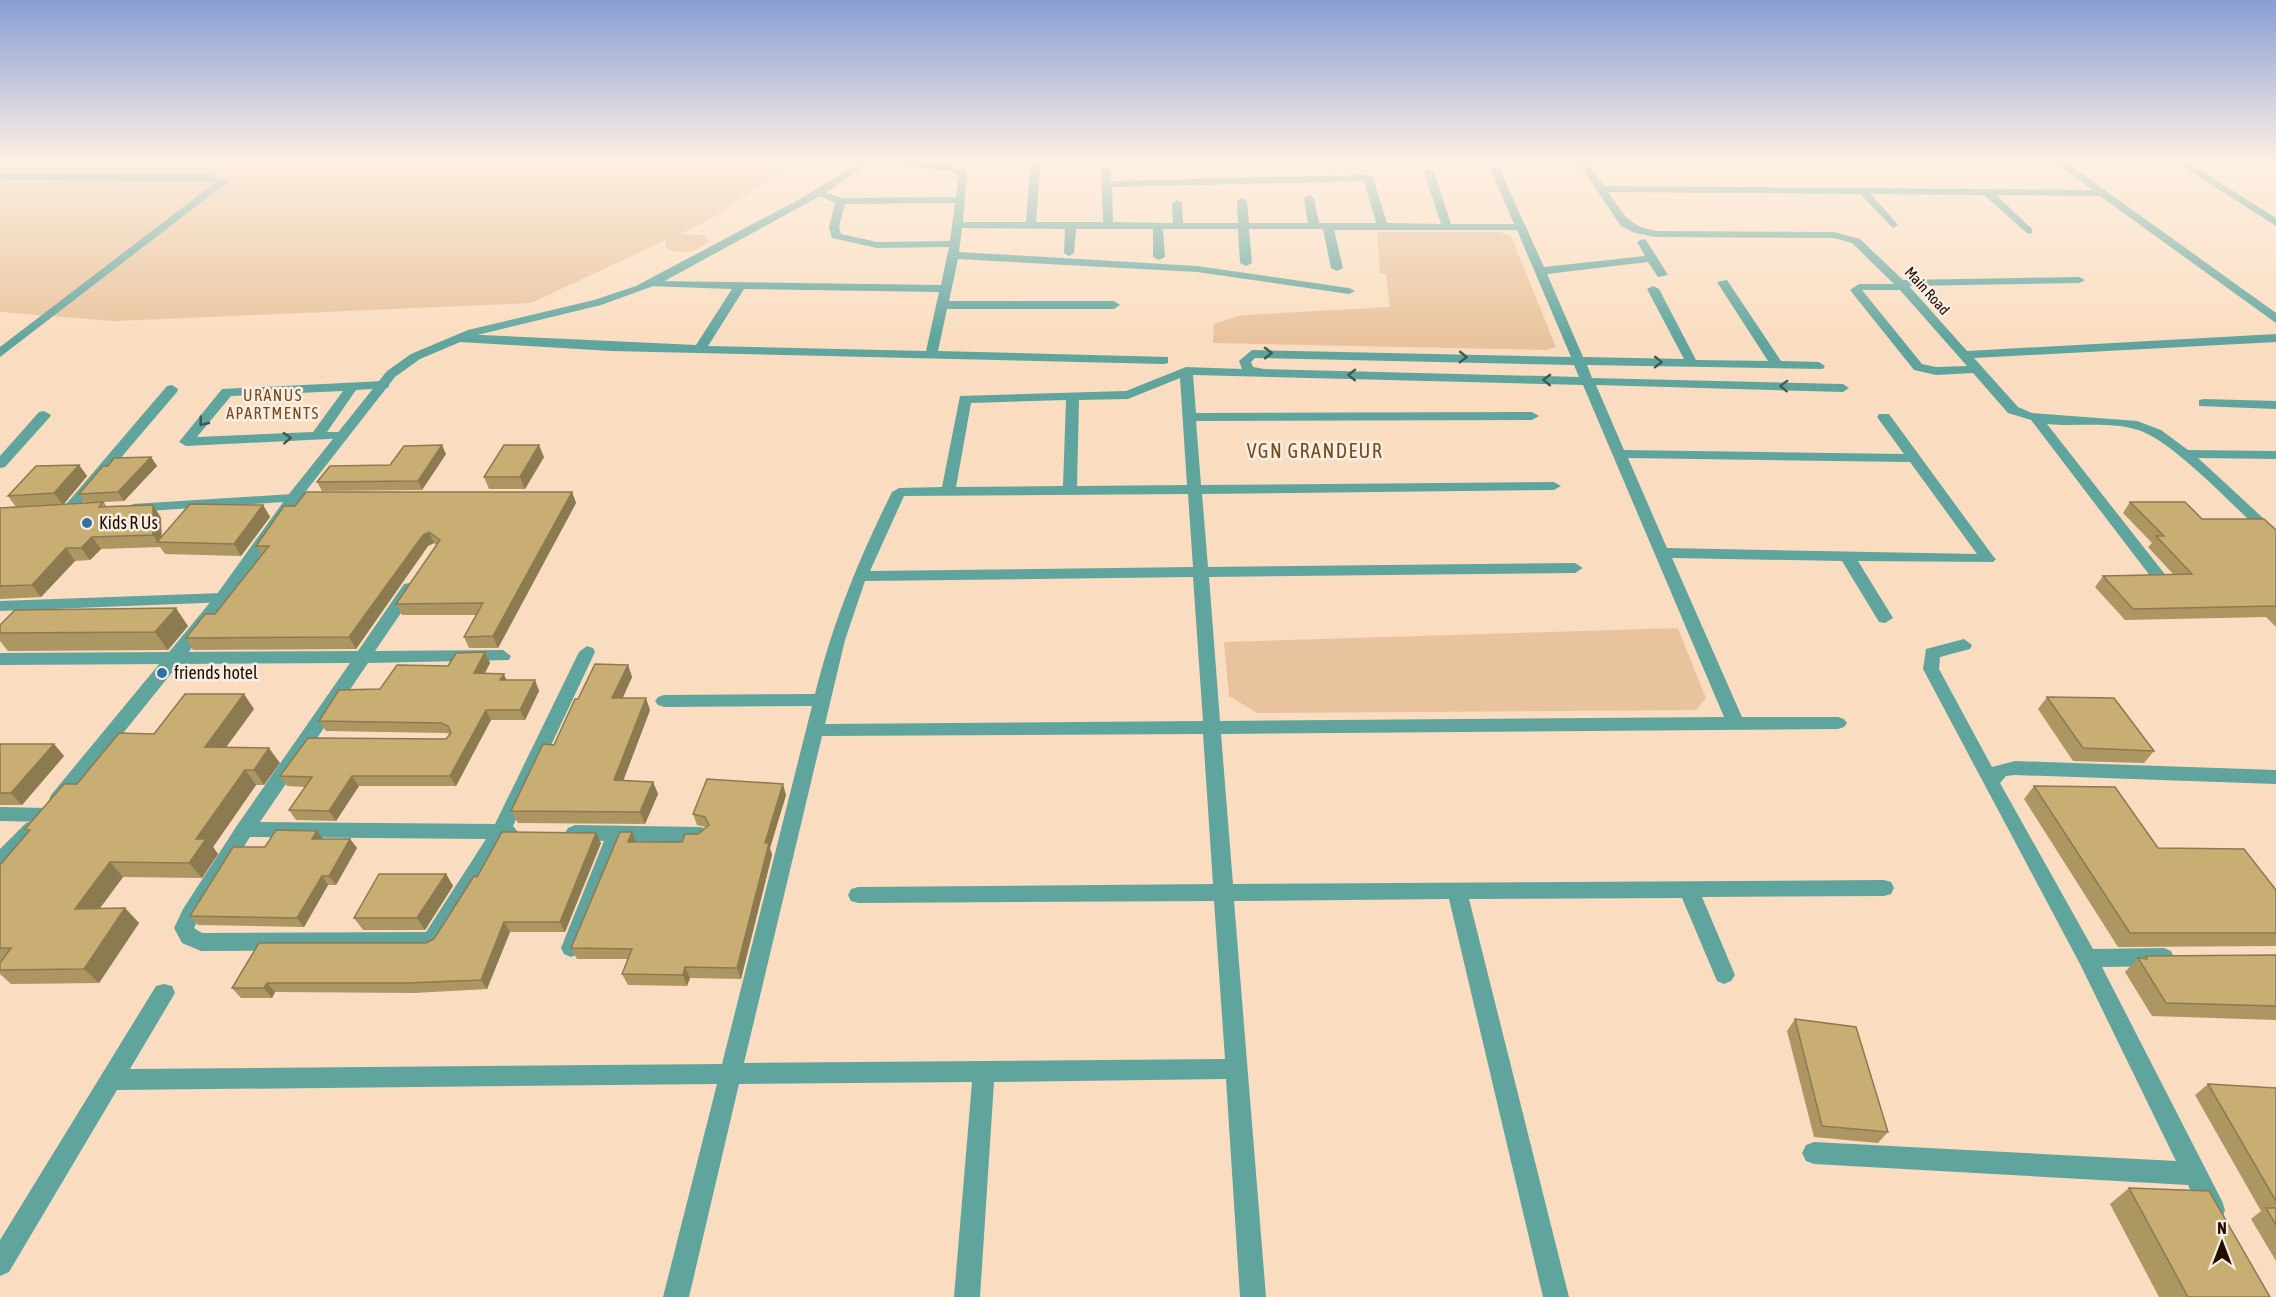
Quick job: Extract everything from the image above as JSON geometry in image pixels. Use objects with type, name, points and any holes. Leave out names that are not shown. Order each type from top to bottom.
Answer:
[{"type":"street","points":[[0,353],[173,221]]},
{"type":"street","points":[[0,862],[46,815],[223,598],[294,497],[391,374],[418,353],[460,338],[602,302],[652,284],[768,221]]},
{"type":"street","points":[[836,221],[834,227],[836,236],[861,244],[953,249],[1197,269],[1349,291]]},
{"type":"street","points":[[931,355],[946,289],[956,221]]},
{"type":"street","points":[[1031,221],[1031,225]]},
{"type":"street","points":[[1108,221],[1108,225]]},
{"type":"street","points":[[1178,221],[1178,226]]},
{"type":"street","points":[[1244,221],[1246,263]]},
{"type":"street","points":[[1313,221],[1314,226]]},
{"type":"street","points":[[1380,221],[1382,226]]},
{"type":"street","points":[[1445,221],[1447,227]]},
{"type":"street","points":[[1518,221],[1736,724]]},
{"type":"street","name":"Main Road","points":[[1623,221],[1639,231],[1656,234],[1833,235],[1850,238],[1902,285],[2013,411],[2035,417]]},
{"type":"street","points":[[1889,221],[1893,225]]},
{"type":"street","points":[[2017,221],[2028,231]]},
{"type":"street","points":[[2139,221],[2276,319]]},
{"type":"street","points":[[955,225],[1521,227]]},
{"type":"street","points":[[1069,253],[1071,225]]},
{"type":"street","points":[[1158,226],[1158,257]]},
{"type":"street","points":[[1328,226],[1337,268]]},
{"type":"street","points":[[1642,242],[1662,275]]},
{"type":"street","points":[[1540,271],[1652,258]]},
{"type":"street","points":[[1976,369],[1936,371],[1918,367],[1856,290],[1859,287],[1902,285],[2079,280]]},
{"type":"street","points":[[1723,282],[1777,365]]},
{"type":"street","points":[[652,284],[946,289]]},
{"type":"street","points":[[700,349],[740,286]]},
{"type":"street","points":[[1653,289],[1692,363]]},
{"type":"street","points":[[942,305],[1114,305]]},
{"type":"street","points":[[460,338],[611,347],[1164,360]]},
{"type":"street","points":[[1965,355],[2276,338]]},
{"type":"street","points":[[1270,373],[1248,369],[1245,361],[1252,354],[1260,352],[1819,366]]},
{"type":"street","points":[[1186,371],[1253,1297]]},
{"type":"street","points":[[948,491],[965,399],[1128,395],[1186,371],[1843,387]]},
{"type":"street","points":[[343,435],[186,442],[226,392],[383,385]]},
{"type":"street","points":[[317,436],[352,387]]},
{"type":"street","points":[[67,512],[172,389]]},
{"type":"street","points":[[1070,490],[1073,398]]},
{"type":"street","points":[[2204,403],[2276,405]]},
{"type":"street","points":[[0,464],[44,415]]},
{"type":"street","points":[[1190,417],[1532,416]]},
{"type":"street","points":[[1662,553],[1988,559],[1884,417]]},
{"type":"street","points":[[2035,417],[2137,425],[2158,433],[2185,454],[2276,538]]},
{"type":"street","points":[[2035,417],[2159,577]]},
{"type":"street","points":[[1618,453],[1914,458]]},
{"type":"street","points":[[2185,454],[2276,455]]},
{"type":"street","points":[[676,1297],[849,600],[899,492],[1554,486]]},
{"type":"street","points":[[114,509],[318,497]]},
{"type":"street","points":[[48,513],[91,510]]},
{"type":"street","points":[[1847,556],[1885,618]]},
{"type":"street","points":[[859,576],[1575,568]]},
{"type":"street","points":[[422,570],[244,829],[190,915],[184,928],[189,937],[201,942],[432,941],[501,832],[587,652]]},
{"type":"street","points":[[0,606],[223,598]]},
{"type":"street","points":[[1964,645],[1932,653],[1931,669],[2087,958],[2225,1236]]},
{"type":"street","points":[[0,659],[362,659],[503,656]]},
{"type":"street","points":[[664,701],[823,700]]},
{"type":"street","points":[[816,730],[1838,723]]},
{"type":"street","points":[[307,739],[330,739]]},
{"type":"street","points":[[1991,783],[1993,776],[2000,770],[2014,768],[2276,777]]},
{"type":"street","points":[[0,814],[46,815]]},
{"type":"street","points":[[244,829],[524,833]]},
{"type":"street","points":[[558,833],[701,835]]},
{"type":"street","points":[[571,948],[616,834]]},
{"type":"street","points":[[858,895],[1884,888]]},
{"type":"street","points":[[1689,889],[1724,975]]},
{"type":"street","points":[[1457,890],[1556,1297]]},
{"type":"street","points":[[2087,958],[2190,957]]},
{"type":"street","points":[[0,1263],[164,993]]},
{"type":"street","points":[[111,1080],[1237,1069]]},
{"type":"street","points":[[967,1297],[984,1071]]},
{"type":"street","points":[[1814,1153],[2195,1174]]},
{"type":"shaded area","points":[[0,221],[708,221],[680,234],[704,235],[709,240],[700,248],[688,252],[676,252],[665,247],[666,240],[531,303],[115,321],[0,312]]},
{"type":"shaded area","points":[[1377,232],[1500,232],[1511,236],[1556,347],[1547,350],[1213,343],[1214,324],[1242,315],[1390,307],[1386,274],[1380,273]]},
{"type":"shaded area","points":[[1678,628],[1706,698],[1696,710],[1257,713],[1229,696],[1224,642]]},
{"type":"building","points":[[442,445],[418,481],[317,482],[330,466],[390,465],[404,446]]},
{"type":"building","points":[[504,445],[539,445],[520,477],[484,477]]},
{"type":"building","points":[[151,457],[118,492],[79,494],[103,466],[108,466],[114,458]]},
{"type":"building","points":[[79,465],[54,493],[8,496],[36,466]]},
{"type":"building","points":[[306,492],[572,492],[493,636],[464,637],[483,603],[396,604],[440,540],[429,532],[423,535],[349,637],[186,638],[205,614],[215,614],[269,546],[256,546],[284,506],[295,506]]},
{"type":"building","points":[[103,502],[99,507],[153,505],[153,535],[92,537],[81,548],[66,548],[32,585],[0,586],[0,508]]},
{"type":"building","points":[[2130,502],[2185,502],[2202,519],[2264,519],[2276,530],[2276,607],[2133,609],[2103,576],[2192,574],[2156,536],[2164,536]]},
{"type":"building","points":[[190,504],[263,505],[234,544],[157,542]]},
{"type":"building","points":[[176,608],[155,632],[0,633],[0,625],[15,610]]},
{"type":"building","points":[[485,652],[474,673],[504,674],[500,680],[535,680],[520,710],[486,710],[450,776],[352,776],[329,811],[289,810],[312,777],[280,776],[308,738],[446,739],[451,733],[448,726],[441,723],[319,721],[339,690],[380,689],[397,665],[448,666],[456,653]]},
{"type":"building","points":[[595,664],[628,665],[612,698],[646,698],[614,780],[653,782],[640,812],[511,811],[543,744],[554,745],[575,699],[578,699]]},
{"type":"building","points":[[185,694],[244,694],[205,747],[269,748],[254,770],[245,770],[196,839],[206,839],[189,863],[110,862],[75,909],[125,908],[84,969],[0,970],[0,963],[11,948],[0,948],[0,865],[30,830],[25,829],[64,784],[77,784],[119,733],[154,734]]},
{"type":"building","points":[[2047,697],[2114,698],[2154,751],[2083,748]]},
{"type":"building","points":[[0,744],[54,744],[11,793],[0,793]]},
{"type":"building","points":[[707,779],[783,784],[765,843],[769,843],[737,968],[685,967],[683,975],[622,974],[632,949],[571,948],[620,832],[632,832],[628,842],[682,842],[685,834],[698,834],[709,825],[705,817],[693,814]]},
{"type":"building","points":[[2034,786],[2115,787],[2158,848],[2244,849],[2276,890],[2276,933],[2130,933]]},
{"type":"building","points":[[276,830],[317,831],[312,839],[350,839],[329,876],[322,876],[297,918],[190,916],[233,847],[265,847]]},
{"type":"building","points":[[502,832],[596,833],[560,922],[504,922],[481,980],[407,983],[267,983],[264,988],[232,988],[259,943],[426,943],[434,939],[474,876],[477,877]]},
{"type":"building","points":[[379,874],[446,874],[417,918],[354,918]]},
{"type":"building","points":[[2276,955],[2276,1006],[2166,1003],[2138,958],[2147,959],[2146,956]]},
{"type":"building","points":[[1795,1019],[1856,1027],[1888,1132],[1822,1126]]},
{"type":"building","points":[[2208,1084],[2276,1088],[2276,1201]]},
{"type":"building","points":[[2129,1188],[2209,1191],[2270,1297],[2188,1297]]},
{"type":"building","points":[[2266,1208],[2276,1208],[2276,1225]]},
{"type":"place","name":"Kids R Us","points":[[87,523]]},
{"type":"place","name":"friends hotel","points":[[162,673]]},
{"type":"district","name":"URANUS APARTMENTS","points":[[273,404]]},
{"type":"district","name":"VGN GRANDEUR","points":[[1315,451]]}]
